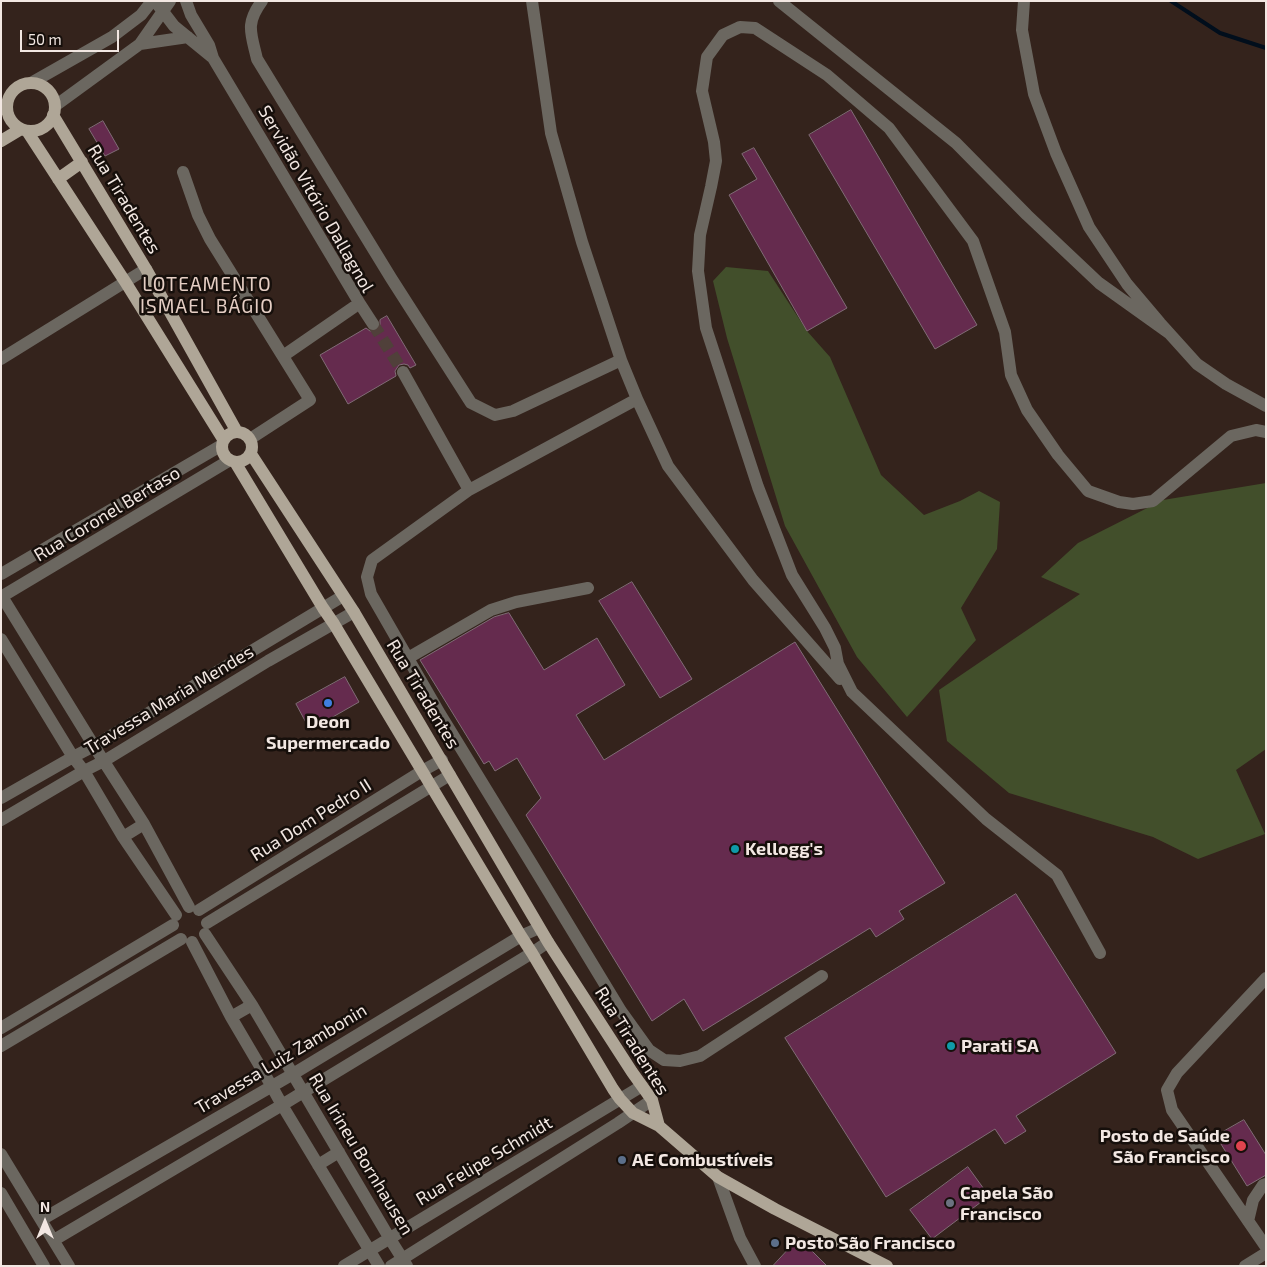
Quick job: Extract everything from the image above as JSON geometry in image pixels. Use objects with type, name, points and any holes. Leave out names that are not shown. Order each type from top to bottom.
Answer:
[{"type":"main road","points":[[31,83],[40,85],[48,90],[53,97],[54,110],[49,122],[43,128],[24,130],[14,125],[9,118],[6,98],[16,88],[23,84],[31,83]]},
{"type":"main road","name":"Rua Tiradentes","points":[[54,110],[82,162],[146,269],[236,432]]},
{"type":"main road","points":[[1,142],[24,130]]},
{"type":"main road","points":[[24,130],[126,283],[223,442]]},
{"type":"main road","points":[[58,179],[82,162]]},
{"type":"main road","points":[[236,432],[244,434],[250,439],[252,446],[251,454],[244,461],[233,461],[226,458],[221,449],[223,442],[229,434],[236,432]]},
{"type":"main road","name":"Rua Tiradentes","points":[[251,454],[354,612],[539,928],[652,1100],[659,1126]]},
{"type":"main road","name":"Rua Tiradentes","points":[[233,461],[334,624],[612,1089],[633,1113],[659,1126]]},
{"type":"main road","points":[[659,1126],[718,1177],[775,1209],[887,1266]]},
{"type":"street","points":[[186,1],[191,15],[210,45],[213,58]]},
{"type":"street","points":[[262,1],[254,12],[250,29],[257,59],[390,278],[471,403],[495,415],[512,411],[621,360]]},
{"type":"street","points":[[532,1],[551,133],[582,242],[621,360],[668,466],[753,580],[852,692],[986,819],[1056,875],[1100,953]]},
{"type":"street","points":[[778,1],[956,143],[1100,283],[1169,333]]},
{"type":"street","points":[[1024,1],[1022,30],[1034,94],[1056,153],[1089,227],[1127,284],[1197,364],[1226,384],[1266,406]]},
{"type":"street","points":[[163,3],[191,15]]},
{"type":"street","points":[[163,3],[174,26],[213,58]]},
{"type":"street","points":[[54,110],[140,44],[163,3]]},
{"type":"street","points":[[31,83],[112,37],[141,15],[163,3]]},
{"type":"street","points":[[852,692],[838,664],[835,648],[826,628],[792,575],[758,487],[706,328],[698,271],[700,235],[716,161],[714,142],[702,91],[707,57],[723,35],[740,27],[756,28],[827,74],[889,128],[973,241],[1005,332],[1012,375],[1027,410],[1058,455],[1088,491],[1119,502],[1134,504],[1153,501],[1231,436],[1256,430],[1266,432]]},
{"type":"street","points":[[140,44],[188,37]]},
{"type":"street","name":"Servidão Vitório Dallagnol","points":[[213,58],[360,304],[283,356]]},
{"type":"street","points":[[183,172],[198,215],[210,239],[310,400],[250,439]]},
{"type":"street","points":[[1,359],[146,269]]},
{"type":"street","points":[[360,304],[373,324]]},
{"type":"street","points":[[403,372],[469,490]]},
{"type":"street","points":[[637,399],[469,490],[372,560],[367,577],[371,594],[445,722],[616,1003],[649,1050],[664,1060],[680,1061],[700,1056],[822,976]]},
{"type":"street","name":"Rua Coronel Bertaso","points":[[1,574],[223,442]]},
{"type":"street","name":"Rua Coronel Bertaso","points":[[1,596],[233,461]]},
{"type":"street","points":[[106,512],[116,528]]},
{"type":"street","points":[[408,658],[491,610],[516,602],[588,588]]},
{"type":"street","points":[[1,596],[144,824],[194,909]]},
{"type":"street","name":"Travessa Maria Mendes","points":[[1,798],[73,756],[94,746],[343,596]]},
{"type":"street","name":"Travessa Maria Mendes","points":[[1,820],[354,612]]},
{"type":"street","points":[[1,639],[175,920]]},
{"type":"street","points":[[256,648],[268,661]]},
{"type":"street","name":"Rua Dom Pedro II","points":[[194,909],[442,760]]},
{"type":"street","name":"Rua Dom Pedro II","points":[[206,928],[450,775]]},
{"type":"street","points":[[124,837],[144,824]]},
{"type":"street","points":[[1,1046],[186,940],[201,938],[206,928],[206,918],[203,913],[194,909],[179,911],[175,920],[174,930],[177,936],[186,940],[379,1266]]},
{"type":"street","points":[[1,1028],[175,920]]},
{"type":"street","name":"Rua Irineu Bornhausen","points":[[206,928],[405,1262]]},
{"type":"street","name":"Travessa Luiz Zambonin","points":[[41,1220],[271,1085],[293,1074],[521,936],[539,928]]},
{"type":"street","points":[[54,1240],[282,1105],[548,942]]},
{"type":"street","points":[[1266,978],[1176,1073],[1167,1090],[1172,1110],[1266,1247]]},
{"type":"street","points":[[440,984],[450,1002]]},
{"type":"street","points":[[231,1017],[252,1005]]},
{"type":"street","name":"Rua Felipe Schmidt","points":[[344,1266],[642,1086]]},
{"type":"street","points":[[391,1266],[405,1262],[470,1216],[652,1100]]},
{"type":"street","points":[[318,1165],[339,1152]]},
{"type":"street","points":[[1,1154],[69,1266]]},
{"type":"street","points":[[131,1168],[144,1187]]},
{"type":"street","points":[[718,1177],[740,1238],[755,1266]]},
{"type":"street","points":[[1248,1221],[1253,1200],[1263,1185],[1266,1184]]},
{"type":"street","points":[[1,1193],[44,1266]]},
{"type":"street","points":[[458,1196],[470,1216]]},
{"type":"street","points":[[1244,1266],[1266,1253]]},
{"type":"green space","points":[[726,267],[768,271],[807,331],[830,357],[881,475],[924,515],[960,501],[979,491],[1000,502],[997,549],[961,608],[976,640],[907,717],[857,657],[785,526],[727,338],[713,281]]},
{"type":"green space","points":[[1266,483],[1266,749],[1236,770],[1265,834],[1198,859],[1153,837],[1009,793],[947,741],[939,690],[1080,594],[1041,577],[1078,543],[1163,500]]},
{"type":"building","points":[[851,110],[977,325],[935,349],[809,135]]},
{"type":"building","points":[[103,121],[119,149],[105,156],[89,129]]},
{"type":"building","points":[[754,148],[847,308],[807,331],[729,195],[757,179],[742,154]]},
{"type":"building","points":[[387,316],[416,365],[410,368],[408,365],[399,365],[395,371],[396,376],[348,404],[320,355],[366,328],[370,331],[377,331],[380,327],[380,320]]},
{"type":"building","points":[[632,582],[692,679],[660,698],[599,601]]},
{"type":"building","name":"Kellogg's","points":[[509,613],[544,670],[597,638],[625,685],[576,715],[604,760],[795,642],[945,883],[899,911],[904,919],[876,937],[870,928],[703,1031],[684,999],[652,1021],[526,815],[541,798],[517,758],[495,771],[489,761],[484,764],[420,660],[494,617]]},
{"type":"building","name":"Deon Supermercado","points":[[345,677],[359,702],[310,730],[296,704]]},
{"type":"building","name":"Parati SA","points":[[1016,894],[1116,1053],[1016,1116],[1026,1131],[1005,1144],[995,1129],[886,1197],[785,1038]]},
{"type":"building","name":"Posto de Saúde São Francisco","points":[[1244,1120],[1266,1155],[1266,1175],[1247,1186],[1216,1136]]},
{"type":"building","name":"Capela São Francisco","points":[[968,1167],[989,1196],[932,1239],[910,1210]]},
{"type":"building","points":[[799,1238],[827,1266],[773,1266]]},
{"type":"waterway","points":[[1171,1],[1220,33],[1266,48]]},
{"type":"tunnel","points":[[373,324],[403,372]]},
{"type":"place","name":"Deon Supermercado","points":[[328,703]]},
{"type":"place","name":"Kellogg's","points":[[735,849]]},
{"type":"place","name":"Parati SA","points":[[951,1046]]},
{"type":"place","name":"Posto de Saúde São Francisco","points":[[1241,1146]]},
{"type":"place","name":"AE Combustíveis","points":[[622,1160]]},
{"type":"place","name":"Capela São Francisco","points":[[950,1203]]},
{"type":"place","name":"Posto São Francisco","points":[[775,1243]]},
{"type":"district","name":"LOTEAMENTO ISMAEL BÁGIO","points":[[207,296]]}]
